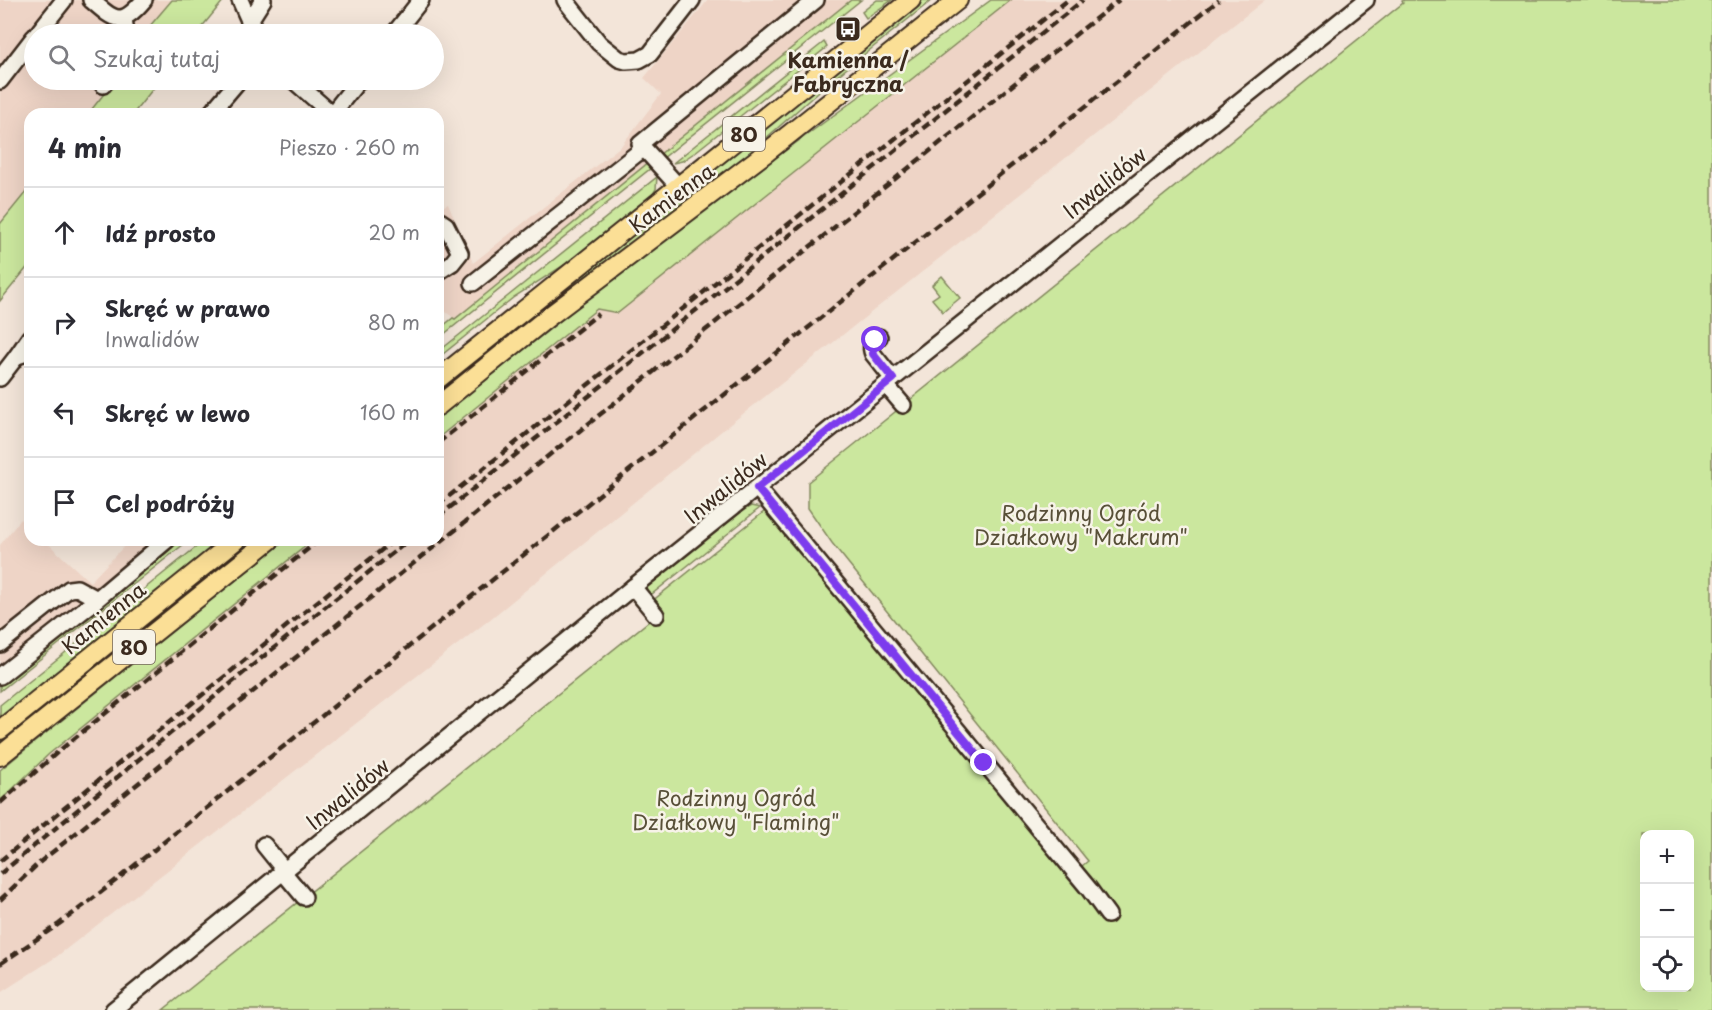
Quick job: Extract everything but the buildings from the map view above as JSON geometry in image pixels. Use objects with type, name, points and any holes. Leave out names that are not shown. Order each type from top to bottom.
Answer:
[{"type":"main road","name":"Kamienna","points":[[444,374],[911,0]]},
{"type":"main road","name":"Kamienna","points":[[444,401],[547,318],[767,152],[958,0]]},
{"type":"main road","name":"Kamienna","points":[[0,730],[228,546]]},
{"type":"main road","name":"Kamienna","points":[[0,756],[262,546]]},
{"type":"street","points":[[45,24],[64,0]]},
{"type":"street","points":[[91,0],[112,17],[124,18],[132,14],[144,0]]},
{"type":"street","points":[[240,0],[250,24]]},
{"type":"street","points":[[254,24],[263,0]]},
{"type":"street","points":[[402,24],[421,0]]},
{"type":"street","points":[[565,0],[599,43],[619,59],[626,61],[639,60],[650,54],[692,0]]},
{"type":"street","points":[[678,186],[640,144],[816,0]]},
{"type":"street","name":"Inwalidów","points":[[113,1010],[633,587],[1366,0]]},
{"type":"street","points":[[124,18],[125,24]]},
{"type":"street","points":[[3,71],[24,49]]},
{"type":"street","points":[[215,108],[230,90]]},
{"type":"street","points":[[304,90],[325,108]]},
{"type":"street","points":[[337,108],[351,90]]},
{"type":"street","points":[[472,283],[644,148]]},
{"type":"street","points":[[444,224],[460,253],[444,268]]},
{"type":"street","points":[[879,337],[872,346],[873,354],[903,405]]},
{"type":"street","points":[[0,378],[24,354]]},
{"type":"street","points":[[757,488],[1089,889],[1108,915]]},
{"type":"street","points":[[0,676],[160,546]]},
{"type":"street","points":[[633,587],[656,615]]},
{"type":"street","points":[[0,644],[69,589],[77,588],[97,599]]},
{"type":"street","points":[[264,845],[304,897]]},
{"type":"shaded area","points":[[0,0],[172,0],[152,24],[24,24],[24,90],[107,90],[93,108],[24,108],[24,194],[0,224]]},
{"type":"shaded area","points":[[708,0],[851,0],[455,319],[444,311],[444,206],[448,204],[473,263],[621,146],[661,94],[644,78]]},
{"type":"shaded area","points":[[1011,0],[1265,0],[724,429],[489,620],[56,957],[0,993],[0,801],[49,754],[307,546],[444,546],[444,434],[597,309],[618,313]]},
{"type":"shaded area","points":[[21,519],[24,522],[24,546],[51,546],[90,582],[124,546],[173,546],[0,684],[0,545]]},
{"type":"green space","points":[[172,0],[224,0],[204,24],[152,24]]},
{"type":"green space","points":[[851,0],[861,0],[663,158],[659,155]]},
{"type":"green space","points":[[877,0],[892,0],[866,18],[862,12]]},
{"type":"green space","points":[[923,0],[932,0],[826,85],[736,165],[444,392],[444,385]]},
{"type":"green space","points":[[991,0],[1011,0],[618,313],[597,309],[444,433],[444,413],[647,252]]},
{"type":"green space","points":[[1404,0],[1712,0],[1712,1010],[163,1010],[659,613],[651,602],[765,511],[1070,876],[1088,861],[832,543],[808,508],[808,482]]},
{"type":"green space","points":[[824,42],[827,47],[694,153],[682,161],[673,163]]},
{"type":"green space","points":[[107,90],[152,90],[138,108],[93,108]]},
{"type":"green space","points":[[648,163],[651,168],[444,334],[444,325],[453,318],[455,319]]},
{"type":"green space","points":[[657,177],[656,189],[650,199],[572,260],[514,297],[444,353],[444,347]]},
{"type":"green space","points":[[24,194],[24,271],[0,301],[0,224]]},
{"type":"green space","points":[[942,276],[960,298],[943,312],[932,299],[939,294],[932,285]]},
{"type":"green space","points":[[751,506],[760,508],[647,598],[645,589],[740,512]]},
{"type":"green space","points":[[173,546],[181,546],[0,691],[0,684]]},
{"type":"green space","points":[[198,546],[218,546],[0,721],[0,705]]},
{"type":"green space","points":[[244,546],[252,546],[0,748],[0,742]]},
{"type":"green space","points":[[279,546],[306,546],[49,754],[0,801],[0,770]]},
{"type":"railway","points":[[444,500],[1068,0]]},
{"type":"railway","points":[[444,512],[1083,0]]},
{"type":"railway","points":[[444,539],[1119,0]]},
{"type":"railway","points":[[0,964],[95,897],[1219,0]]},
{"type":"railway","points":[[444,438],[598,314]]},
{"type":"railway","points":[[0,803],[59,751],[312,546]]},
{"type":"railway","points":[[0,861],[387,546]]},
{"type":"railway","points":[[0,874],[264,656],[402,546]]},
{"type":"railway","points":[[0,900],[40,862],[436,546]]},
{"type":"place","name":"Kamienna / Fabryczna","points":[[848,29]]},
{"type":"route","points":[[875,340],[872,346],[873,354],[893,379],[757,488],[984,763]]},
{"type":"park label","name":"Rodzinny Ogród Działkowy \"Makrum\"","points":[[1081,524]]},
{"type":"park label","name":"Rodzinny Ogród Działkowy \"Flaming\"","points":[[736,809]]}]
